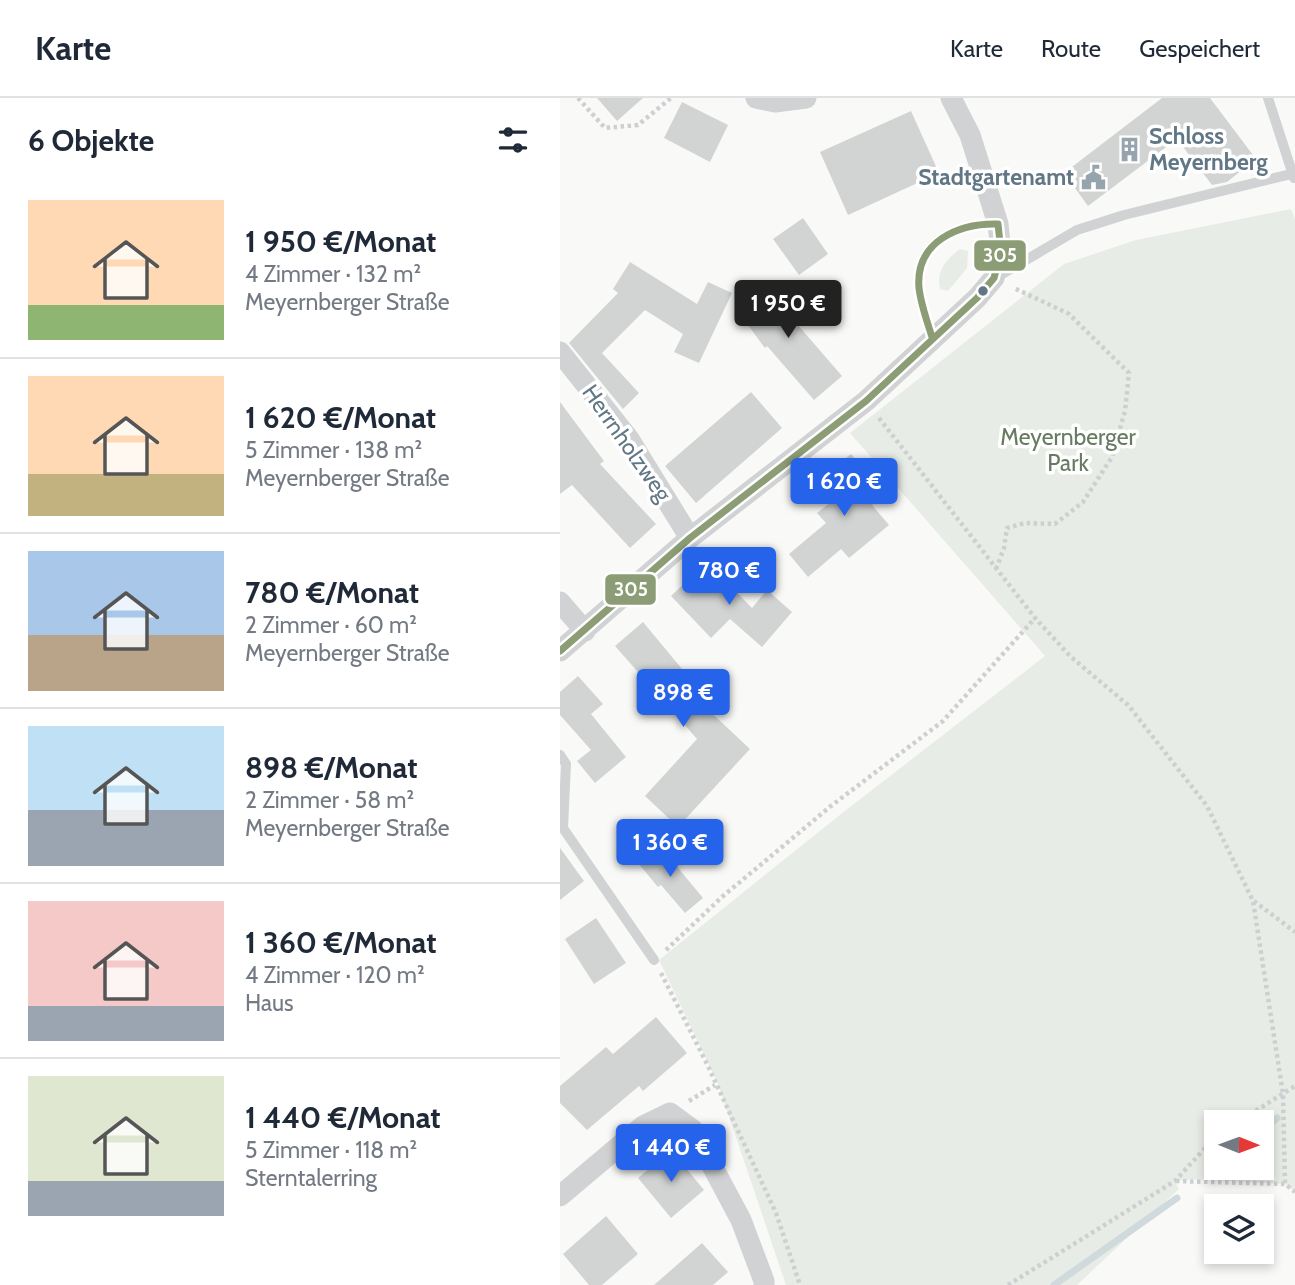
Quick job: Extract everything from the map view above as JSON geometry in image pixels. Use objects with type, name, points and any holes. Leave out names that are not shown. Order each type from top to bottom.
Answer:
[{"type":"street","points":[[757,98],[775,102],[806,98]]},
{"type":"street","points":[[560,651],[690,538],[866,401],[977,298],[994,278],[1001,252],[998,224],[970,135],[951,98]]},
{"type":"street","name":"Herrnholzweg","points":[[560,352],[629,439],[690,538]]},
{"type":"street","points":[[560,602],[585,631]]},
{"type":"street","points":[[560,1196],[643,1126],[670,1113],[693,1130],[741,1220],[764,1285]]},
{"type":"lane","points":[[994,278],[1077,230],[1124,215],[1294,176],[1268,98]]},
{"type":"lane","points":[[932,337],[918,282],[920,264],[941,236],[979,223],[998,224]]},
{"type":"lane","points":[[560,755],[566,764],[563,828],[654,960]]},
{"type":"path","points":[[578,98],[605,128],[638,125],[671,98]]},
{"type":"path","points":[[994,278],[1069,314],[1129,373],[1125,411],[1112,457],[1083,502],[1055,524],[1025,523],[1007,528],[1004,548],[996,570]]},
{"type":"path","points":[[866,401],[1035,618],[1072,657],[1128,705],[1207,806],[1253,901],[1283,1094],[1285,1184]]},
{"type":"path","points":[[800,1285],[776,1213],[708,1066],[654,960],[722,897],[811,823],[943,721],[1035,618]]},
{"type":"path","points":[[1253,901],[1295,932]]},
{"type":"path","points":[[1257,1110],[1295,1086]]},
{"type":"path","points":[[1008,1285],[1175,1181],[1204,1149]]},
{"type":"path","points":[[1175,1181],[1285,1184],[1295,1192]]},
{"type":"green space","name":"Meyernberger Park","points":[[1291,209],[1295,219],[1295,1192],[1285,1184],[1211,1180],[1274,1180],[1274,1110],[1204,1110],[1204,1180],[1175,1181],[1179,1189],[1077,1285],[786,1285],[718,1084],[659,960],[1045,656],[850,433],[1064,264],[1136,240]]},
{"type":"green space","points":[[960,249],[968,251],[967,268],[948,291],[940,289],[939,276],[943,266]]},
{"type":"building","points":[[597,98],[643,98],[617,121]]},
{"type":"building","name":"Schloss Meyernberg","points":[[1162,98],[1210,98],[1256,159],[1227,182],[1212,185],[1177,139],[1088,206],[1064,173]]},
{"type":"building","points":[[682,102],[728,125],[710,162],[664,138]]},
{"type":"building","points":[[911,111],[939,173],[848,215],[820,152]]},
{"type":"building","points":[[803,218],[828,254],[799,275],[773,239]]},
{"type":"building","points":[[630,262],[697,304],[708,282],[732,293],[699,363],[674,352],[683,334],[645,310],[602,353],[639,393],[623,409],[569,343],[618,293],[613,289]]},
{"type":"building","points":[[772,282],[801,322],[797,324],[842,376],[814,400],[767,346],[765,348],[736,309]]},
{"type":"building","points":[[751,392],[782,428],[696,503],[665,466]]},
{"type":"building","points":[[560,402],[604,461],[600,464],[656,524],[630,548],[572,485],[560,494]]},
{"type":"building","points":[[851,454],[885,495],[872,505],[889,525],[849,558],[841,549],[808,577],[789,554],[826,523],[817,513],[841,494],[825,475]]},
{"type":"building","points":[[707,562],[752,608],[767,590],[792,612],[762,647],[730,619],[711,638],[671,596]]},
{"type":"building","points":[[643,622],[707,699],[702,704],[750,749],[678,827],[645,796],[697,739],[615,646]]},
{"type":"building","points":[[578,676],[603,704],[591,714],[626,757],[595,783],[577,761],[591,750],[560,715],[560,692]]},
{"type":"building","points":[[659,845],[703,898],[685,913],[638,863]]},
{"type":"building","points":[[560,848],[584,881],[560,900]]},
{"type":"building","points":[[596,918],[626,963],[594,984],[565,939]]},
{"type":"building","points":[[656,1017],[687,1053],[643,1091],[639,1086],[587,1130],[560,1103],[560,1086],[606,1047],[613,1054]]},
{"type":"building","points":[[671,1150],[704,1190],[671,1218],[638,1178]]},
{"type":"building","points":[[606,1216],[638,1254],[602,1285],[589,1285],[563,1254]]},
{"type":"building","points":[[702,1243],[728,1272],[713,1285],[654,1285]]},
{"type":"waterway","points":[[1054,1285],[1177,1198]]},
{"type":"transit line","name":"305","points":[[560,651],[690,538],[866,401],[977,298],[994,278],[1001,252],[998,224],[968,227],[954,232],[942,238],[924,258],[919,288],[932,337]]},
{"type":"place","name":"Schloss Meyernberg","points":[[1129,149]]},
{"type":"place","name":"Stadtgartenamt","points":[[1094,177]]}]
